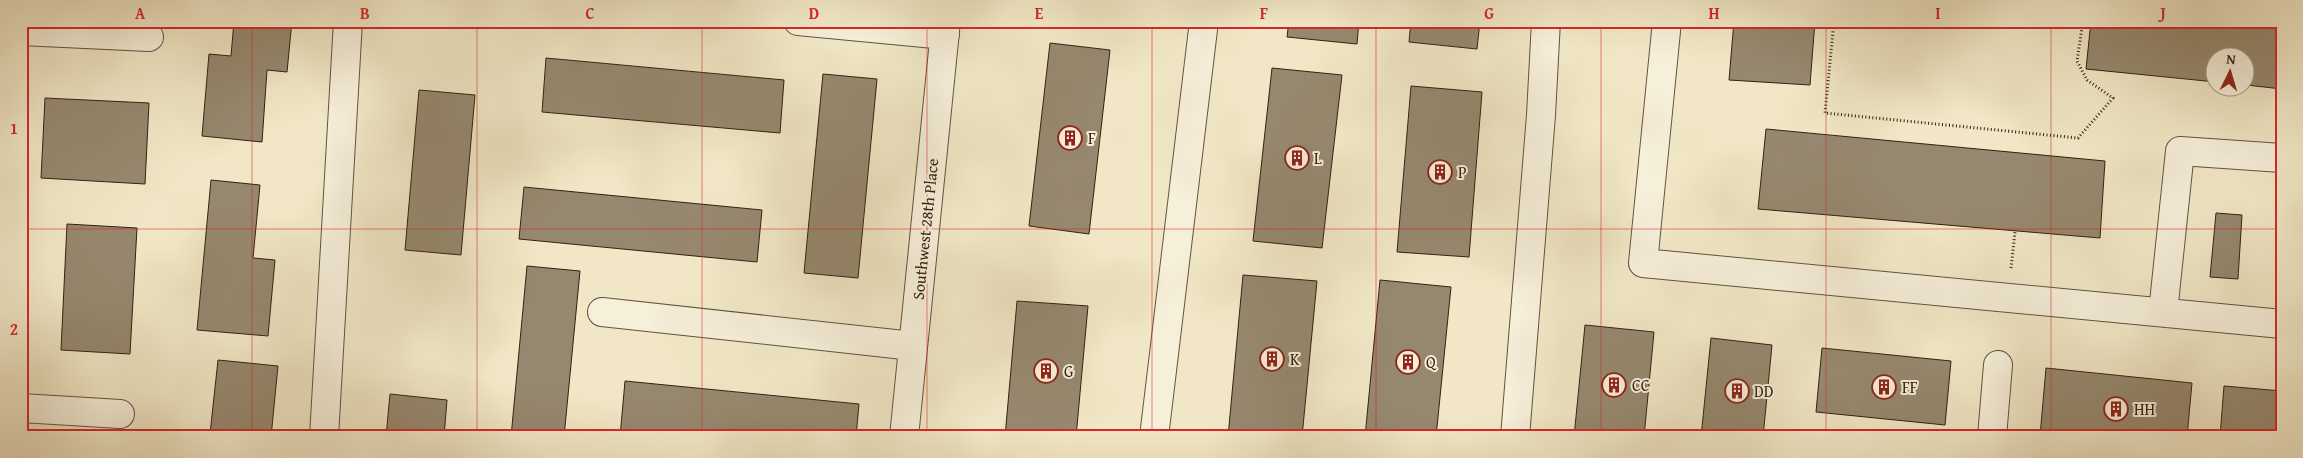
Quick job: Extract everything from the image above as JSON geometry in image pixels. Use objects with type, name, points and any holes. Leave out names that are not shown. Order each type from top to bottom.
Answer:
[{"type":"street","points":[[324,437],[348,21]]},
{"type":"street","points":[[798,21],[945,28]]},
{"type":"street","points":[[1154,437],[1204,21]]},
{"type":"street","points":[[1514,437],[1541,115],[1546,21]]},
{"type":"street","points":[[1667,21],[1643,263],[2282,324]]},
{"type":"street","name":"Southwest 28th Place","points":[[904,437],[945,28]]},
{"type":"street","points":[[21,31],[149,37]]},
{"type":"street","points":[[2163,312],[2180,151],[2282,158]]},
{"type":"street","points":[[602,312],[913,346]]},
{"type":"street","points":[[1992,437],[1998,365]]},
{"type":"street","points":[[21,408],[120,414]]},
{"type":"path","points":[[1834,21],[1825,113],[2078,138],[2113,98],[2086,80],[2078,61],[2083,21]]},
{"type":"path","points":[[2011,269],[2014,232]]},
{"type":"building","points":[[234,21],[292,21],[287,72],[267,70],[262,142],[202,136],[209,54],[231,56]]},
{"type":"building","points":[[1089,21],[1153,21],[1152,28]]},
{"type":"building","points":[[1289,21],[1359,21],[1357,44],[1287,37]]},
{"type":"building","points":[[1411,21],[1480,21],[1477,49],[1409,42]]},
{"type":"building","points":[[1734,21],[1815,21],[1810,85],[1729,80]]},
{"type":"building","points":[[2091,21],[2282,21],[2282,89],[2256,86],[2256,48],[2206,48],[2206,81],[2086,69]]},
{"type":"building","name":"F","points":[[1050,43],[1110,50],[1089,234],[1029,226]]},
{"type":"building","points":[[546,58],[784,80],[780,133],[542,112]]},
{"type":"building","name":"L","points":[[1272,68],[1342,75],[1322,248],[1253,241]]},
{"type":"building","points":[[823,74],[877,79],[858,278],[804,273]]},
{"type":"building","name":"P","points":[[1411,86],[1482,92],[1469,257],[1397,252]]},
{"type":"building","points":[[419,90],[475,95],[461,255],[405,250]]},
{"type":"building","points":[[45,98],[149,103],[145,184],[41,178]]},
{"type":"building","points":[[1766,129],[2105,161],[2100,238],[1758,209]]},
{"type":"building","points":[[211,180],[260,185],[253,258],[275,260],[268,336],[197,330]]},
{"type":"building","points":[[524,187],[762,210],[757,262],[519,239]]},
{"type":"building","points":[[2216,213],[2242,215],[2238,279],[2210,277]]},
{"type":"building","points":[[67,224],[137,228],[130,354],[61,350]]},
{"type":"building","points":[[527,266],[580,271],[564,437],[511,437]]},
{"type":"building","name":"K","points":[[1243,275],[1317,281],[1302,437],[1228,437]]},
{"type":"building","name":"Q","points":[[1380,280],[1451,287],[1436,437],[1365,437]]},
{"type":"building","name":"G","points":[[1017,301],[1088,306],[1076,437],[1005,437]]},
{"type":"building","name":"CC","points":[[1585,325],[1654,332],[1644,437],[1574,437]]},
{"type":"building","name":"DD","points":[[1711,338],[1772,345],[1763,437],[1701,437]]},
{"type":"building","name":"FF","points":[[1822,348],[1951,361],[1945,425],[1816,412]]},
{"type":"building","points":[[218,360],[278,366],[271,437],[196,437],[196,432],[210,434]]},
{"type":"building","name":"HH","points":[[2046,368],[2192,383],[2187,437],[2040,436]]},
{"type":"building","points":[[625,381],[859,404],[856,437],[620,437]]},
{"type":"building","points":[[2224,386],[2282,391],[2282,437],[2220,437]]},
{"type":"building","points":[[390,394],[447,400],[444,437],[386,437]]},
{"type":"place","name":"F","points":[[1070,138]]},
{"type":"place","name":"L","points":[[1297,158]]},
{"type":"place","name":"P","points":[[1440,172]]},
{"type":"place","name":"K","points":[[1272,359]]},
{"type":"place","name":"Q","points":[[1408,362]]},
{"type":"place","name":"G","points":[[1046,371]]},
{"type":"place","name":"CC","points":[[1614,385]]},
{"type":"place","name":"FF","points":[[1884,387]]},
{"type":"place","name":"DD","points":[[1737,391]]},
{"type":"place","name":"HH","points":[[2116,409]]}]
